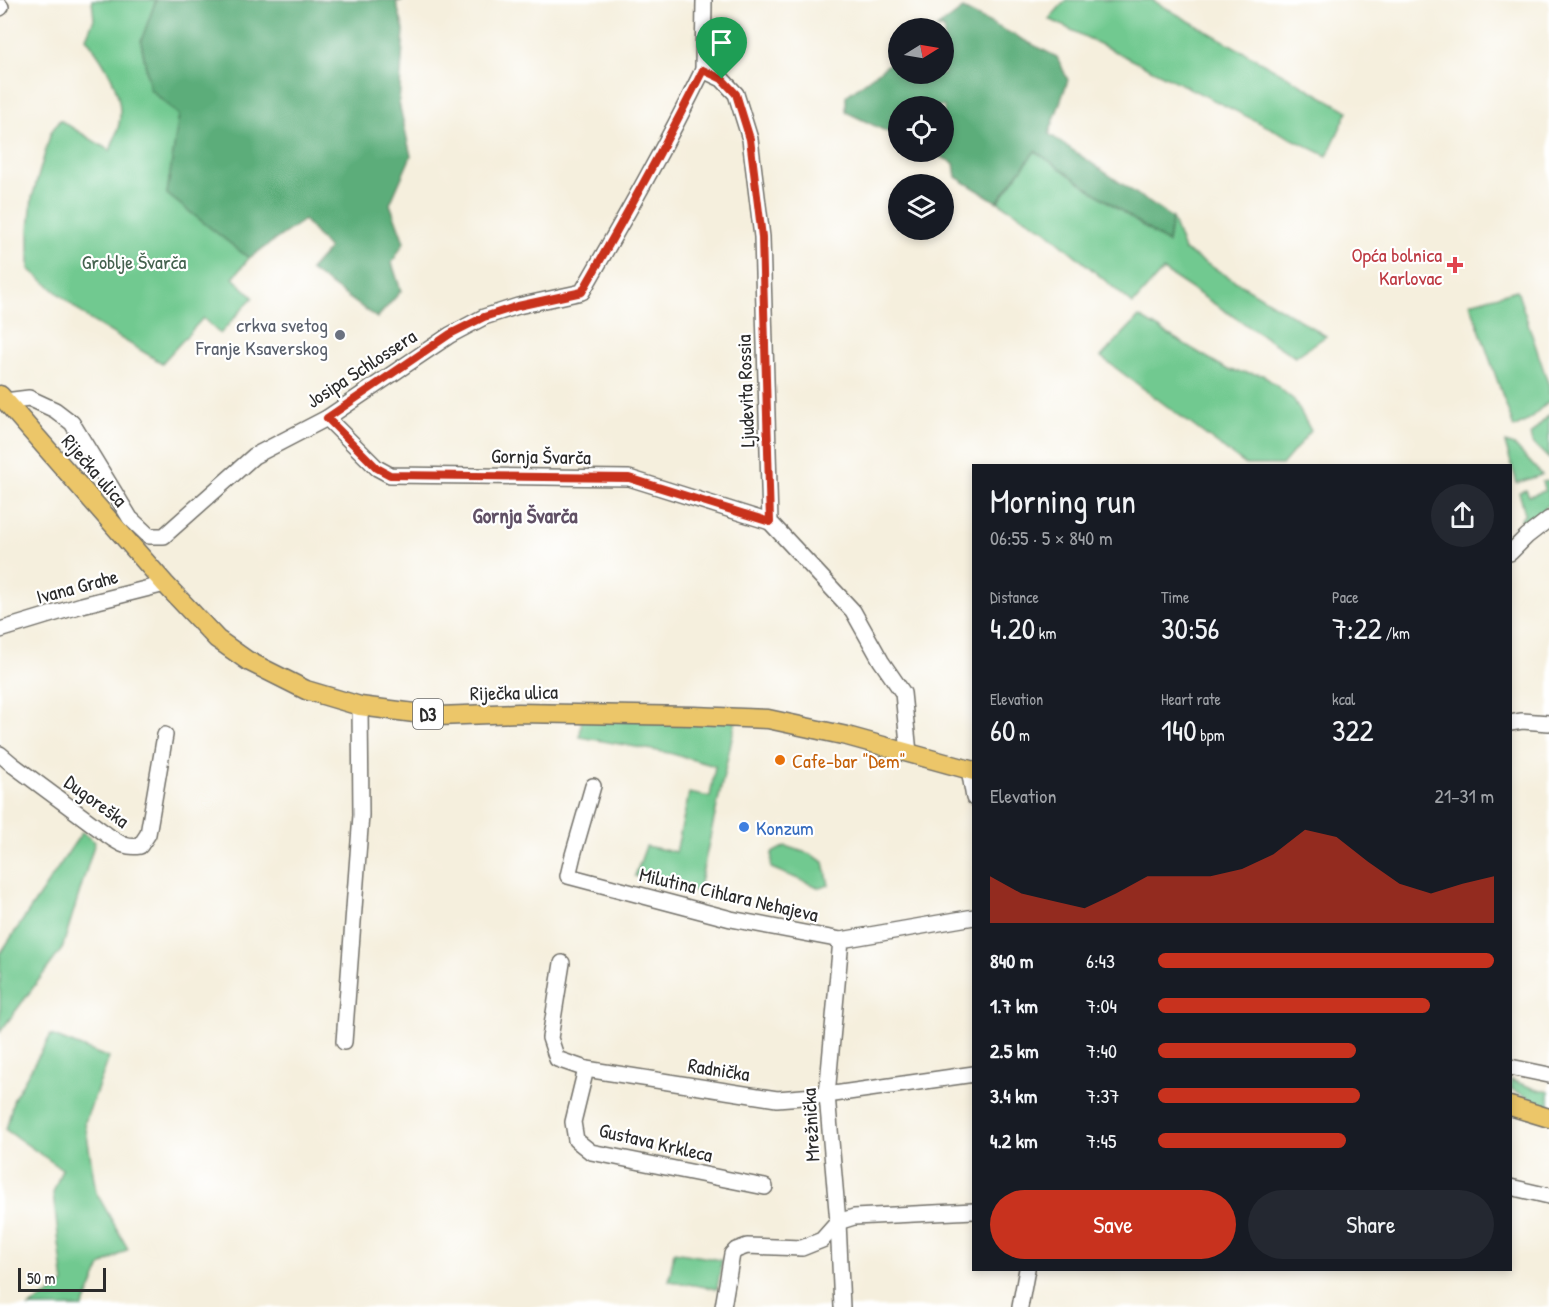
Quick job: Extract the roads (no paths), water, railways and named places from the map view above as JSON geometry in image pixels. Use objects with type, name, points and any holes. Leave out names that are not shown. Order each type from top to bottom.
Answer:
[{"type":"main road","name":"Riječka ulica","points":[[2,398],[165,584],[218,639],[248,661],[306,690],[360,706],[438,716],[518,713],[768,718],[848,735],[971,770]]},
{"type":"main road","points":[[1512,1107],[1549,1118]]},
{"type":"street","points":[[703,70],[704,0]]},
{"type":"street","name":"Josipa Schlossera","points":[[2,398],[29,398],[55,410],[72,423],[130,518],[149,536],[164,536],[254,456],[327,418],[450,334],[484,317],[518,306],[582,292],[632,206],[703,70]]},
{"type":"street","name":"Ljudevita Rossia","points":[[703,70],[722,79],[736,94],[750,139],[762,237],[770,522]]},
{"type":"street","name":"Gornja Švarča","points":[[327,418],[377,468],[390,475],[629,478],[770,522]]},
{"type":"street","points":[[1512,551],[1549,519]]},
{"type":"street","points":[[770,522],[853,611],[881,661],[903,693],[909,753]]},
{"type":"street","name":"Ivana Grahe","points":[[0,630],[82,605],[165,584]]},
{"type":"street","points":[[344,1042],[361,815],[360,706]]},
{"type":"street","points":[[1512,723],[1549,723]]},
{"type":"street","name":"Dugoreška","points":[[0,753],[110,837],[123,845],[140,846],[148,834],[165,735]]},
{"type":"street","name":"Milutina Cihlara Nehajeva","points":[[593,786],[568,876],[731,919],[841,940],[972,917]]},
{"type":"street","name":"Mrežnička","points":[[841,940],[827,1095],[838,1222],[842,1307]]},
{"type":"street","name":"Radnička","points":[[562,963],[550,1038],[557,1059],[586,1069],[777,1099],[827,1095],[972,1074]]},
{"type":"street","points":[[1512,1067],[1549,1075]]},
{"type":"street","name":"Gustava Krkleca","points":[[586,1069],[573,1122],[576,1140],[591,1152],[765,1187]]},
{"type":"street","points":[[1512,1187],[1549,1196]]},
{"type":"street","points":[[723,1307],[732,1254],[736,1250],[747,1246],[802,1248],[822,1240],[838,1222],[854,1217],[972,1211]]},
{"type":"street","points":[[1020,1307],[1027,1271]]},
{"type":"place","name":"Opća bolnica Karlovac","points":[[1455,265]]},
{"type":"place","name":"crkva svetog Franje Ksaverskog","points":[[340,335]]},
{"type":"place","name":"Cafe-bar \"Dem\"","points":[[780,760]]},
{"type":"place","name":"Konzum","points":[[744,827]]},
{"type":"district","name":"Gornja Švarča","points":[[525,515]]},
{"type":"park label","name":"Groblje Švarča","points":[[134,261]]}]
